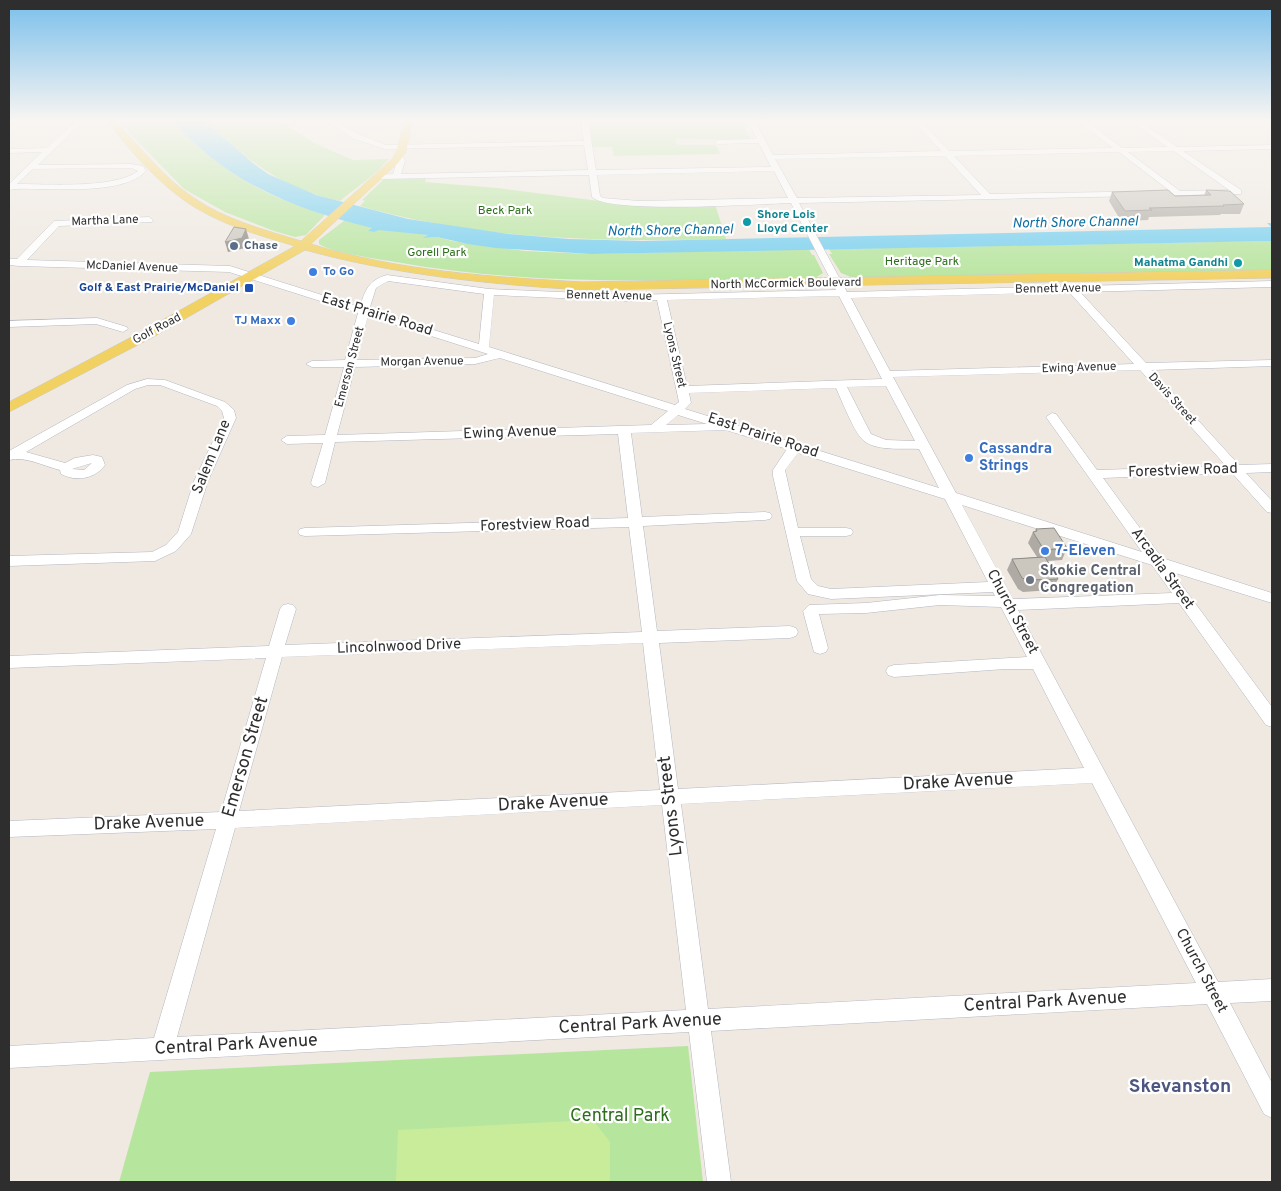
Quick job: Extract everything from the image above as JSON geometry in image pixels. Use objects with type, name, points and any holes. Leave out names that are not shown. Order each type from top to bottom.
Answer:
[{"type":"main road","name":"North McCormick Boulevard","points":[[164,176],[190,200],[218,215],[246,227],[304,246],[412,271],[509,282],[582,286],[842,290],[1272,274]]},
{"type":"main road","points":[[304,246],[379,177]]},
{"type":"main road","name":"Golf Road","points":[[9,408],[284,260],[304,246]]},
{"type":"main road","points":[[284,260],[309,255],[338,255]]},
{"type":"street","points":[[9,187],[22,176]]},
{"type":"street","points":[[9,187],[113,184],[137,176]]},
{"type":"street","points":[[379,177],[418,176]]},
{"type":"street","points":[[493,186],[494,176]]},
{"type":"street","points":[[592,176],[597,198],[639,204],[1238,192],[1214,176]]},
{"type":"street","name":"Church Street","points":[[780,176],[823,254],[1272,1106]]},
{"type":"street","points":[[968,176],[988,197]]},
{"type":"street","points":[[1155,176],[1178,193]]},
{"type":"street","name":"Martha Lane","points":[[14,263],[57,223],[149,220]]},
{"type":"street","name":"McDaniel Avenue","points":[[14,263],[230,269],[253,277]]},
{"type":"street","name":"East Prairie Road","points":[[253,277],[733,426],[1272,598]]},
{"type":"street","name":"Bennett Avenue","points":[[376,280],[387,278],[489,292],[628,298],[842,290],[1272,284]]},
{"type":"street","name":"Emerson Street","points":[[318,483],[364,311],[372,285],[376,280]]},
{"type":"street","name":"Davis Street","points":[[1072,288],[1272,509]]},
{"type":"street","points":[[484,348],[489,292]]},
{"type":"street","name":"Lyons Street","points":[[654,429],[685,403],[661,297]]},
{"type":"street","points":[[9,324],[97,321],[123,329]]},
{"type":"street","name":"Morgan Avenue","points":[[312,364],[475,361],[502,354]]},
{"type":"street","name":"Ewing Avenue","points":[[682,390],[840,384],[888,378],[1142,366],[1272,363]]},
{"type":"street","name":"Salem Lane","points":[[9,561],[145,557],[155,556],[170,548],[184,534],[201,481],[230,418],[225,406],[216,402],[161,382],[147,382],[131,387],[10,455]]},
{"type":"street","points":[[840,384],[866,436],[872,441],[884,444],[924,445]]},
{"type":"street","name":"Arcadia Street","points":[[1052,417],[1272,720]]},
{"type":"street","name":"Ewing Avenue","points":[[286,440],[733,426]]},
{"type":"street","name":"Lyons Street","points":[[624,430],[719,1182]]},
{"type":"street","points":[[796,446],[780,470],[779,476],[804,581],[812,590],[831,594],[1004,598],[1183,598]]},
{"type":"street","points":[[10,455],[29,455],[66,467]]},
{"type":"street","name":"Forestview Road","points":[[1094,474],[1272,468]]},
{"type":"street","name":"Forestview Road","points":[[305,532],[636,522],[765,516]]},
{"type":"street","points":[[792,532],[846,532]]},
{"type":"street","points":[[820,648],[811,612],[814,609],[866,608],[940,600],[1004,598]]},
{"type":"street","name":"Emerson Street","points":[[162,1049],[288,609]]},
{"type":"street","name":"Lincolnwood Drive","points":[[9,662],[651,639],[790,632]]},
{"type":"street","points":[[894,671],[1005,663],[1039,663]]},
{"type":"street","name":"Drake Avenue","points":[[9,829],[227,820],[1098,775]]},
{"type":"street","name":"Central Park Avenue","points":[[9,1057],[1272,990]]},
{"type":"green space","points":[[171,176],[236,176],[281,199],[325,215],[306,235],[295,237],[225,212],[184,189]]},
{"type":"green space","points":[[274,176],[372,176],[340,201],[319,196]]},
{"type":"green space","name":"Beck Park","points":[[426,177],[425,182],[497,188],[639,206],[715,204],[726,239],[587,239],[495,232],[450,226],[360,206],[365,201],[362,200],[384,179]]},
{"type":"green space","name":"Gorell Park","points":[[345,220],[373,228],[369,231],[374,232],[379,229],[429,235],[424,238],[437,237],[452,241],[525,251],[591,254],[809,249],[823,273],[815,278],[604,280],[552,279],[448,270],[356,255],[319,244],[319,240]]},
{"type":"green space","name":"Heritage Park","points":[[1272,241],[1272,270],[854,278],[841,273],[829,254],[832,254],[829,249]]},
{"type":"green space","name":"Central Park","points":[[688,1046],[703,1182],[119,1182],[150,1072]]},
{"type":"green space","points":[[593,1120],[610,1142],[610,1182],[396,1182],[398,1130]]},
{"type":"water","points":[[237,176],[272,176],[316,195],[408,219],[509,234],[569,239],[642,241],[1271,227],[1267,223],[1272,223],[1272,241],[591,254],[496,248],[437,237],[423,238],[428,235],[379,230],[374,232],[368,231],[372,228],[304,208],[281,199]]},
{"type":"building","points":[[1168,190],[1175,196],[1211,195],[1206,190],[1230,191],[1244,204],[1149,208],[1152,210],[1125,211],[1112,192]]},
{"type":"building","points":[[234,227],[246,229],[242,238],[225,242]]},
{"type":"building","points":[[1054,528],[1067,548],[1044,550],[1033,532],[1037,531],[1036,529]]},
{"type":"building","points":[[1045,557],[1058,579],[1028,580],[1022,578],[1012,559]]},
{"type":"place","name":"Shore Lois Lloyd Center","points":[[747,222]]},
{"type":"place","name":"Chase","points":[[234,246]]},
{"type":"place","name":"Mahatma Gandhi","points":[[1238,263]]},
{"type":"place","name":"To Go","points":[[313,272]]},
{"type":"place","name":"Golf & East Prairie/McDaniel","points":[[249,288]]},
{"type":"place","name":"TJ Maxx","points":[[291,321]]},
{"type":"place","name":"Cassandra Strings","points":[[969,458]]},
{"type":"place","name":"7-Eleven","points":[[1045,551]]},
{"type":"place","name":"Skokie Central Congregation","points":[[1030,580]]},
{"type":"district","name":"Skevanston","points":[[1180,1087]]},
{"type":"water label","name":"North Shore Channel","points":[[1075,223]]},
{"type":"water label","name":"North Shore Channel","points":[[670,231]]}]
